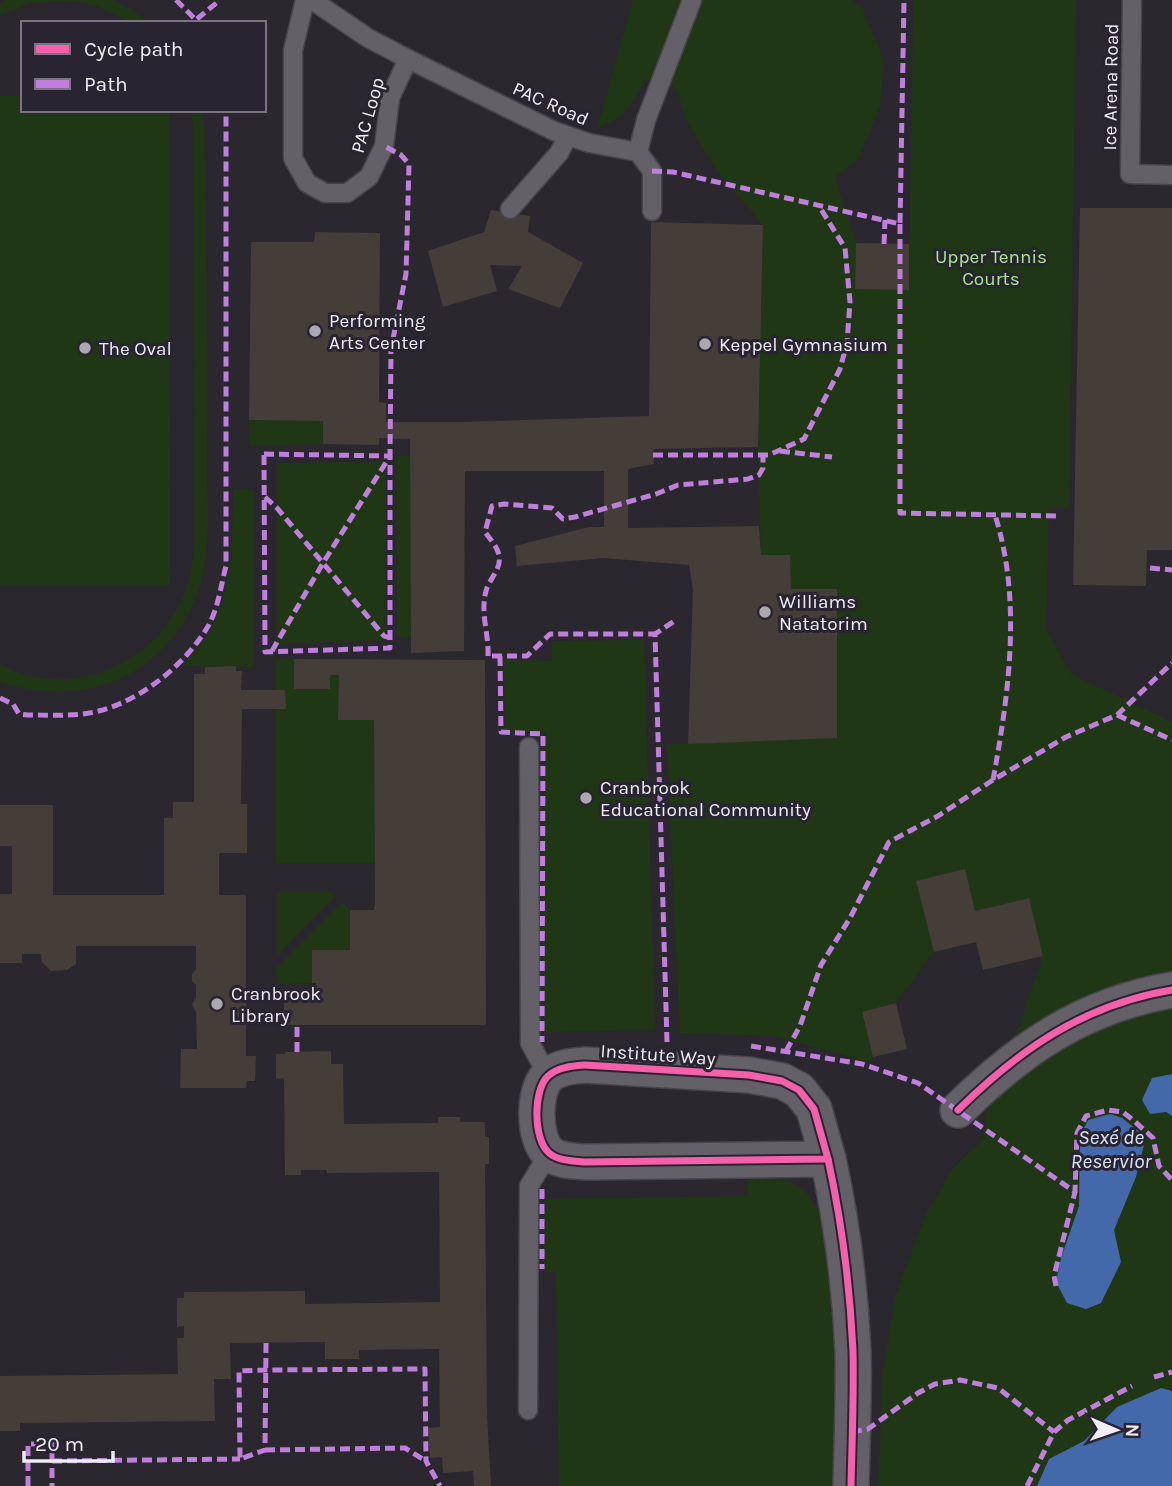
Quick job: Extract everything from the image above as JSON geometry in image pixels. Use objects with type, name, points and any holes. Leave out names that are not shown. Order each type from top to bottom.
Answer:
[{"type":"street","points":[[958,1110],[1008,1063],[1050,1035],[1119,1004],[1172,990]]},
{"type":"street","name":"Institute Way","points":[[548,1076],[556,1071],[585,1065],[773,1077],[799,1090],[810,1102],[818,1117],[844,1241],[853,1383],[851,1486]]},
{"type":"street","points":[[548,1076],[542,1087],[537,1111],[540,1139],[549,1153],[561,1158],[586,1162],[828,1159]]},
{"type":"lane","name":"PAC Loop","points":[[305,0],[293,50],[293,158],[307,183],[325,193],[347,192],[369,177],[384,146],[390,98],[408,60]]},
{"type":"lane","name":"PAC Road","points":[[312,0],[368,38],[408,60],[568,136],[589,143],[638,152]]},
{"type":"lane","points":[[652,211],[652,171],[638,152],[646,120],[692,0]]},
{"type":"lane","name":"Ice Arena Road","points":[[1132,0],[1130,174],[1172,175]]},
{"type":"lane","points":[[510,209],[559,153],[568,136]]},
{"type":"lane","points":[[529,747],[530,1043],[548,1076]]},
{"type":"lane","points":[[528,1410],[529,1186],[549,1153]]},
{"type":"green space","points":[[6,0],[112,0],[147,21],[128,21],[99,7],[74,1],[32,3],[0,15],[0,3]]},
{"type":"green space","name":"Upper Tennis Courts","points":[[633,0],[852,0],[862,7],[884,61],[880,106],[858,161],[835,177],[856,243],[855,288],[909,289],[913,0],[1076,0],[1069,508],[1049,508],[1046,628],[1071,674],[1172,722],[1172,1074],[1152,1078],[1166,1112],[1172,1116],[1172,1391],[1160,1388],[1117,1407],[1084,1441],[1049,1459],[1037,1486],[878,1486],[883,1373],[896,1294],[925,1216],[952,1169],[982,1141],[988,1105],[999,1085],[1043,956],[1029,898],[975,911],[965,870],[916,881],[934,952],[896,1003],[862,1012],[873,1057],[869,1062],[773,1036],[680,1033],[667,744],[837,738],[837,590],[791,589],[790,555],[761,555],[758,447],[763,225],[715,168],[687,121],[676,89],[648,78],[623,115],[597,129]],"holes":[[[1122,1118],[1144,1135],[1136,1177],[1114,1230],[1121,1263],[1061,1258],[1079,1206],[1080,1137]]]},
{"type":"green space","name":"The Oval","points":[[0,96],[21,96],[21,112],[169,112],[170,585],[0,585]]},
{"type":"green space","points":[[191,112],[202,112],[207,292],[208,527],[198,592],[184,621],[165,646],[143,665],[118,679],[91,688],[62,692],[31,690],[0,682],[0,664],[25,675],[51,679],[77,678],[103,671],[127,660],[149,644],[167,624],[187,587],[195,544],[194,134]]},
{"type":"green space","points":[[249,420],[323,421],[323,444],[249,446]]},
{"type":"green space","points":[[410,455],[411,637],[397,637],[396,456]]},
{"type":"green space","points":[[386,462],[385,640],[277,644],[277,463]]},
{"type":"green space","points":[[233,489],[253,489],[253,667],[182,666],[212,627],[224,594],[230,560]]},
{"type":"green space","points":[[644,640],[655,1029],[544,1032],[542,928],[546,733],[505,730],[504,660],[552,661],[552,641]]},
{"type":"green space","points":[[276,659],[294,659],[329,689],[330,675],[339,675],[339,720],[374,720],[375,863],[276,863]]},
{"type":"green space","points":[[277,892],[332,892],[336,896],[277,956]]},
{"type":"green space","points":[[342,902],[350,910],[350,950],[312,950],[312,983],[277,984],[276,968]]},
{"type":"green space","points":[[748,1178],[775,1179],[795,1185],[810,1198],[823,1222],[837,1384],[835,1486],[559,1486],[556,1272],[544,1272],[545,1199],[747,1196]]},
{"type":"water","points":[[1172,1074],[1172,1116],[1166,1112],[1150,1114],[1142,1100],[1152,1078]]},
{"type":"water","name":"Sexé de Reservior","points":[[1110,1114],[1122,1118],[1144,1135],[1144,1145],[1136,1177],[1114,1230],[1121,1262],[1101,1303],[1086,1309],[1067,1303],[1056,1282],[1061,1258],[1079,1206],[1080,1136],[1088,1120]]},
{"type":"water","points":[[1161,1388],[1172,1391],[1172,1486],[1037,1486],[1049,1459],[1084,1441],[1117,1407]]},
{"type":"building","points":[[1080,208],[1172,208],[1172,550],[1147,550],[1146,586],[1073,585]]},
{"type":"building","points":[[491,210],[530,216],[528,232],[583,263],[560,308],[508,289],[522,266],[490,265],[497,291],[443,307],[428,251],[484,232]]},
{"type":"building","points":[[651,222],[763,225],[758,447],[653,449],[654,464],[628,469],[628,528],[759,526],[761,555],[790,555],[791,589],[837,589],[837,738],[688,744],[693,589],[689,565],[603,558],[517,566],[515,546],[589,527],[604,527],[604,471],[465,471],[464,651],[411,653],[410,439],[379,438],[379,445],[323,444],[323,421],[249,420],[251,242],[314,242],[315,232],[380,233],[379,402],[386,403],[386,422],[649,416]]},
{"type":"building","points":[[856,243],[909,244],[909,290],[855,289]]},
{"type":"building","points":[[294,659],[485,660],[486,1025],[284,1025],[284,990],[316,990],[316,983],[312,983],[312,950],[350,950],[350,910],[374,910],[375,901],[374,720],[338,720],[339,675],[330,675],[330,689],[294,689]]},
{"type":"building","points":[[236,666],[236,671],[242,671],[241,690],[285,690],[286,709],[242,709],[241,804],[247,804],[247,853],[219,853],[219,895],[246,895],[246,1056],[256,1056],[255,1081],[247,1081],[246,1088],[180,1088],[181,1049],[197,1049],[196,1012],[192,1004],[196,998],[196,985],[192,981],[192,974],[196,969],[196,946],[76,946],[76,964],[67,970],[51,971],[42,962],[41,954],[22,954],[22,963],[0,963],[0,894],[12,894],[12,846],[0,846],[0,805],[53,805],[53,895],[164,895],[164,818],[173,818],[173,802],[194,802],[194,674],[205,674],[205,667]]},
{"type":"building","points":[[965,869],[975,911],[1029,898],[1043,956],[983,970],[976,942],[934,952],[916,881]]},
{"type":"building","points":[[896,1003],[907,1049],[873,1057],[862,1012]]},
{"type":"building","points":[[331,1051],[331,1064],[343,1064],[344,1124],[438,1123],[438,1117],[460,1117],[460,1122],[485,1122],[485,1137],[489,1137],[489,1164],[485,1164],[487,1415],[491,1486],[474,1486],[473,1471],[443,1473],[442,1457],[430,1458],[428,1428],[440,1427],[439,1349],[359,1350],[359,1359],[325,1359],[325,1342],[230,1343],[231,1379],[214,1379],[215,1421],[20,1423],[20,1431],[0,1431],[0,1376],[178,1374],[177,1338],[184,1338],[184,1326],[177,1327],[177,1298],[184,1298],[184,1292],[305,1291],[305,1304],[440,1302],[439,1172],[327,1173],[327,1170],[301,1170],[301,1175],[285,1175],[284,1078],[276,1079],[276,1054]]},
{"type":"marked path","points":[[176,0],[197,21]]},
{"type":"marked path","points":[[197,19],[220,0]]},
{"type":"marked path","points":[[652,171],[673,172],[900,224],[904,0]]},
{"type":"marked path","points":[[0,698],[13,704],[19,714],[28,715],[82,714],[119,704],[154,684],[184,658],[207,628],[214,613],[226,566],[226,112]]},
{"type":"marked path","points":[[272,651],[390,456],[391,349],[406,274],[409,164],[401,155],[384,146]]},
{"type":"marked path","points":[[653,455],[769,455],[804,439],[840,369],[847,343],[850,302],[845,248],[819,206]]},
{"type":"marked path","points":[[884,244],[885,220]]},
{"type":"marked path","points":[[900,224],[900,513],[1058,516]]},
{"type":"marked path","points":[[780,451],[832,457]]},
{"type":"marked path","points":[[264,454],[390,456],[390,648],[265,652],[264,454]]},
{"type":"marked path","points":[[488,656],[484,599],[499,560],[497,549],[485,532],[492,506],[504,504],[552,508],[563,519],[575,517],[678,485],[748,479],[759,475],[763,468],[763,455]]},
{"type":"marked path","points":[[265,497],[384,636],[390,638]]},
{"type":"marked path","points":[[993,780],[1004,714],[1010,647],[1008,580],[995,515]]},
{"type":"marked path","points":[[1150,568],[1172,570]]},
{"type":"marked path","points":[[667,1042],[655,634],[676,620]]},
{"type":"marked path","points":[[492,656],[527,656],[550,634],[655,634]]},
{"type":"marked path","points":[[500,656],[501,732],[543,734],[542,1042]]},
{"type":"marked path","points":[[786,1051],[800,1026],[821,965],[850,918],[889,842],[938,816],[1066,737],[1117,715],[1172,663]]},
{"type":"marked path","points":[[1117,715],[1172,740]]},
{"type":"marked path","points":[[297,1025],[297,1052]]},
{"type":"marked path","points":[[751,1046],[862,1064],[918,1083],[1075,1192],[1077,1133],[1086,1116],[1108,1110],[1123,1112],[1153,1138],[1159,1166],[1172,1180]]},
{"type":"marked path","points":[[542,1189],[542,1269]]},
{"type":"marked path","points":[[1056,1286],[1054,1276],[1075,1192]]},
{"type":"marked path","points":[[266,1343],[265,1450],[240,1459],[239,1371],[265,1370],[425,1369],[426,1461],[440,1486]]},
{"type":"marked path","points":[[1154,1377],[1172,1372]]},
{"type":"marked path","points":[[852,1432],[868,1429],[935,1384],[960,1380],[998,1388],[1054,1432]]},
{"type":"marked path","points":[[1027,1486],[1054,1432],[1068,1420],[1132,1386]]},
{"type":"marked path","points":[[28,1486],[28,1444],[52,1444],[52,1486]]},
{"type":"marked path","points":[[265,1450],[405,1448],[426,1461]]},
{"type":"marked path","points":[[52,1461],[240,1459]]},
{"type":"cycle path","points":[[958,1110],[1005,1068],[1055,1033],[1110,1006],[1172,990]]},
{"type":"cycle path","points":[[585,1065],[749,1075],[782,1081],[799,1090],[814,1109],[828,1159],[586,1162],[557,1158],[549,1153],[540,1137],[537,1114],[540,1092],[543,1083],[552,1073],[585,1065]]},
{"type":"cycle path","points":[[828,1159],[841,1231],[852,1327],[851,1486]]},
{"type":"place","name":"Performing Arts Center","points":[[315,331]]},
{"type":"place","name":"Keppel Gymnasium","points":[[705,344]]},
{"type":"place","name":"The Oval","points":[[85,348]]},
{"type":"place","name":"Williams Natatorim","points":[[765,612]]},
{"type":"place","name":"Cranbrook Educational Community","points":[[586,798]]},
{"type":"place","name":"Cranbrook Library","points":[[217,1004]]}]
